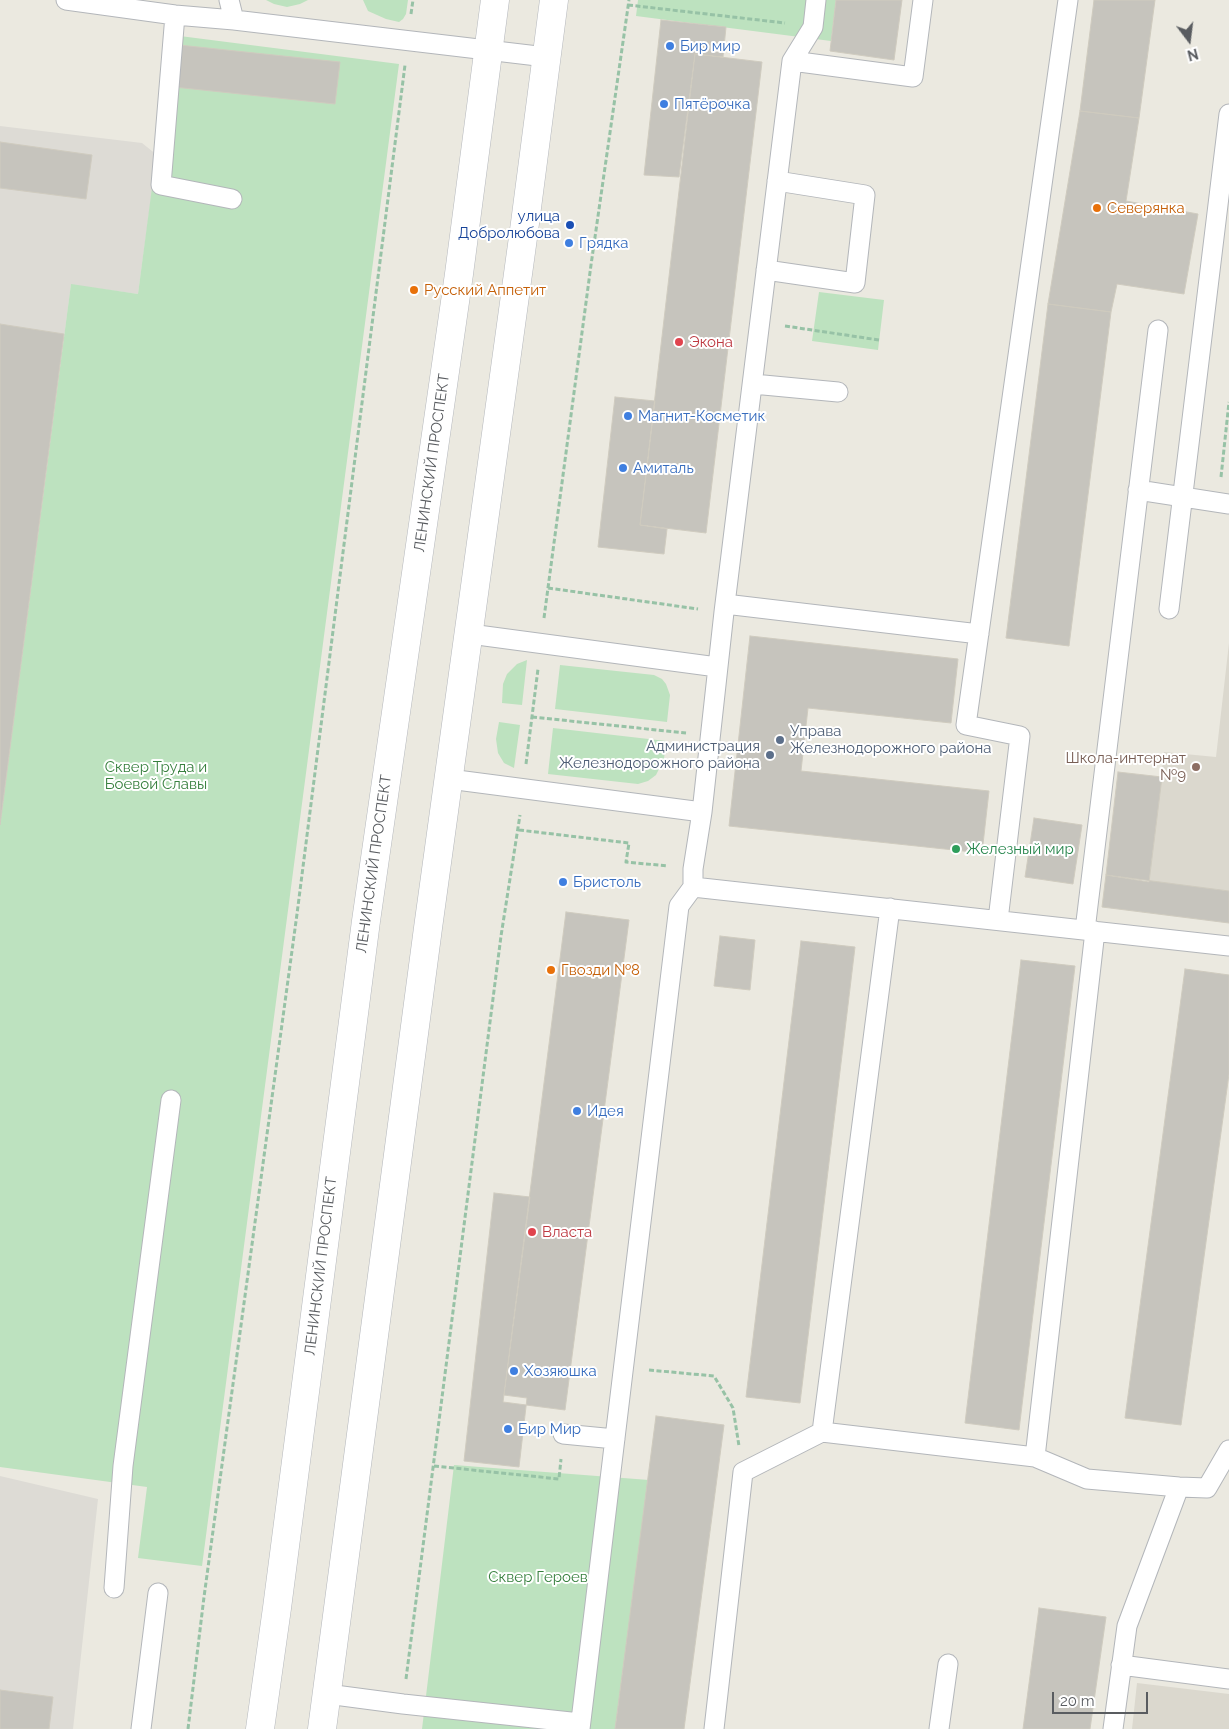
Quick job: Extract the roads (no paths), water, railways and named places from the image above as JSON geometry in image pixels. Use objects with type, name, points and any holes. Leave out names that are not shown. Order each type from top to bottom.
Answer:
[{"type":"main road","name":"ЛЕНИНСКИЙ ПРОСПЕКТ","points":[[260,1729],[366,921],[458,284],[494,0]]},
{"type":"main road","points":[[322,1729],[554,0]]},
{"type":"lane","points":[[66,0],[175,16],[234,20],[546,58]]},
{"type":"lane","points":[[228,0],[234,20]]},
{"type":"lane","points":[[327,1694],[580,1726],[680,906],[693,878],[702,812],[724,608],[792,60],[813,26],[816,0]]},
{"type":"lane","points":[[792,60],[913,78],[923,0]]},
{"type":"lane","points":[[998,920],[1020,736],[966,725],[1068,0]]},
{"type":"lane","points":[[175,16],[161,185],[232,199]]},
{"type":"lane","points":[[1169,609],[1229,114]]},
{"type":"lane","points":[[766,270],[855,283],[865,195],[777,181]]},
{"type":"lane","points":[[1035,1457],[1138,490],[1158,330]]},
{"type":"lane","points":[[753,384],[838,392]]},
{"type":"lane","points":[[1138,490],[1223,503]]},
{"type":"lane","points":[[724,608],[979,634]]},
{"type":"lane","points":[[470,634],[717,667]]},
{"type":"lane","points":[[449,778],[702,812]]},
{"type":"lane","points":[[693,878],[890,908],[1229,946]]},
{"type":"lane","points":[[822,1432],[890,908]]},
{"type":"lane","points":[[114,1588],[123,1466],[171,1100]]},
{"type":"lane","points":[[714,1729],[744,1472],[822,1432],[1035,1457],[1087,1479],[1180,1488],[1207,1488],[1229,1450]]},
{"type":"lane","points":[[563,1434],[615,1439]]},
{"type":"lane","points":[[1113,1729],[1127,1626],[1180,1488]]},
{"type":"lane","points":[[141,1729],[158,1592]]},
{"type":"lane","points":[[939,1729],[948,1664]]},
{"type":"lane","points":[[1121,1665],[1229,1679]]},
{"type":"place","name":"Бир мир","points":[[670,46]]},
{"type":"place","name":"Пятёрочка","points":[[664,104]]},
{"type":"place","name":"Северянка","points":[[1097,208]]},
{"type":"place","name":"улица Добролюбова","points":[[570,225]]},
{"type":"place","name":"Грядка","points":[[569,243]]},
{"type":"place","name":"Русский Аппетит","points":[[414,290]]},
{"type":"place","name":"Экона","points":[[679,342]]},
{"type":"place","name":"Магнит-Косметик","points":[[628,416]]},
{"type":"place","name":"Амиталь","points":[[623,468]]},
{"type":"place","name":"Управа Железнодорожного района","points":[[780,740]]},
{"type":"place","name":"Администрация Железнодорожного района","points":[[770,755]]},
{"type":"place","name":"Школа-интернат №9","points":[[1196,767]]},
{"type":"place","name":"Железный мир","points":[[956,849]]},
{"type":"place","name":"Бристоль","points":[[563,882]]},
{"type":"place","name":"Гвозди №8","points":[[551,970]]},
{"type":"place","name":"Идея","points":[[577,1111]]},
{"type":"place","name":"Власта","points":[[532,1232]]},
{"type":"place","name":"Хозяюшка","points":[[514,1371]]},
{"type":"place","name":"Бир Мир","points":[[508,1429]]},
{"type":"park label","name":"Сквер Труда и Боевой Славы","points":[[156,776]]},
{"type":"park label","name":"Сквер Героев","points":[[538,1577]]}]
